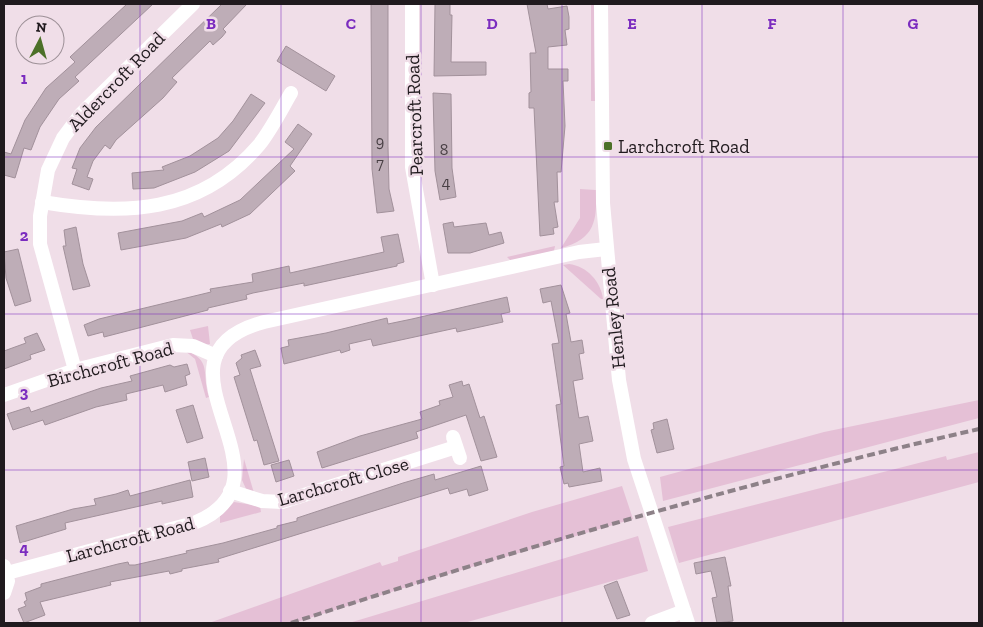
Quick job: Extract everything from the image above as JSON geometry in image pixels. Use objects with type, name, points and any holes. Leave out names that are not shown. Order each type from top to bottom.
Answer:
[{"type":"street","name":"Aldercroft Road","points":[[75,370],[43,259],[40,229],[42,202],[48,170],[56,150],[70,127],[101,93],[193,4]]},
{"type":"street","name":"Pearcroft Road","points":[[412,4],[412,167],[433,285]]},
{"type":"street","name":"Henley Road","points":[[601,4],[603,37],[602,159],[606,248],[620,380],[627,426],[638,473],[686,617]]},
{"type":"street","points":[[42,202],[85,209],[126,210],[163,205],[181,199],[216,182],[260,144],[291,93]]},
{"type":"street","points":[[216,356],[228,338],[251,326],[579,252],[606,248]]},
{"type":"street","name":"Birchcroft Road","points":[[4,395],[75,370],[173,345],[193,346],[216,356]]},
{"type":"street","name":"Larchcroft Road","points":[[5,569],[194,523],[218,509],[230,491],[235,477],[236,463],[214,388],[212,371],[216,356]]},
{"type":"street","name":"Larchcroft Close","points":[[230,491],[262,501],[282,502],[456,447]]},
{"type":"street","points":[[4,593],[8,581],[5,569]]},
{"type":"street","points":[[652,623],[686,617]]},
{"type":"shaded area","points":[[591,4],[594,4],[595,101],[591,101]]},
{"type":"shaded area","points":[[580,189],[596,190],[596,211],[592,227],[581,240],[561,248],[580,218]]},
{"type":"shaded area","points":[[555,246],[554,251],[511,261],[507,257]]},
{"type":"shaded area","points":[[569,264],[582,268],[592,276],[602,293],[603,299],[563,265]]},
{"type":"shaded area","points":[[208,326],[210,344],[205,345],[194,342],[190,330]]},
{"type":"shaded area","points":[[184,350],[199,358],[203,363],[209,397],[206,398],[195,359]]},
{"type":"shaded area","points":[[979,400],[979,418],[663,501],[660,477],[824,432]]},
{"type":"shaded area","points":[[979,452],[979,482],[679,563],[668,527],[946,456],[947,460]]},
{"type":"shaded area","points":[[244,459],[254,493],[247,491],[242,480]]},
{"type":"shaded area","points":[[622,486],[633,519],[438,577],[294,623],[209,623],[380,562],[382,566],[398,561],[398,557],[532,512]]},
{"type":"shaded area","points":[[234,502],[260,506],[261,512],[220,523],[220,516]]},
{"type":"shaded area","points":[[638,536],[648,571],[464,623],[349,623]]},
{"type":"building","points":[[127,4],[153,4],[75,77],[79,81],[59,99],[40,127],[31,150],[24,148],[15,178],[4,175],[4,152],[11,154],[25,120],[46,88],[75,62],[70,57]]},
{"type":"building","points":[[222,4],[247,4],[223,29],[226,32],[222,37],[213,45],[210,41],[172,78],[177,82],[163,98],[116,140],[110,149],[105,145],[93,161],[87,177],[93,179],[89,190],[72,184],[77,169],[72,168],[80,148],[96,127]]},
{"type":"building","points":[[371,4],[388,4],[389,189],[394,211],[377,213],[372,169]]},
{"type":"building","points":[[435,4],[450,4],[450,15],[452,15],[451,62],[486,62],[486,75],[434,76]]},
{"type":"building","points":[[527,4],[547,4],[548,9],[567,6],[569,17],[569,29],[565,30],[567,45],[548,47],[548,69],[568,69],[568,81],[563,81],[565,126],[561,172],[557,172],[558,202],[554,202],[558,227],[553,228],[554,234],[540,236],[534,108],[529,108],[529,93],[531,92],[530,53],[536,53]]},
{"type":"building","points":[[286,46],[335,76],[326,91],[277,61]]},
{"type":"building","points":[[433,93],[451,94],[452,168],[456,197],[440,200],[435,171]]},
{"type":"building","points":[[251,94],[265,103],[229,151],[195,172],[154,188],[133,189],[132,173],[164,170],[162,167],[190,156],[218,138],[233,121]]},
{"type":"building","points":[[298,124],[312,134],[290,166],[295,171],[250,214],[222,227],[221,224],[186,238],[121,250],[118,233],[182,221],[202,213],[204,217],[240,200],[294,149],[285,142]]},
{"type":"building","points":[[453,222],[454,227],[486,223],[489,235],[501,232],[504,243],[470,253],[448,253],[443,224]]},
{"type":"building","points":[[76,227],[83,264],[90,286],[73,290],[63,246],[66,246],[64,230]]},
{"type":"building","points":[[398,234],[404,262],[397,264],[397,266],[304,286],[304,283],[253,293],[246,295],[247,299],[104,337],[103,332],[88,336],[84,325],[99,319],[211,292],[210,289],[253,282],[252,274],[289,266],[290,273],[384,252],[381,237]]},
{"type":"building","points":[[18,249],[31,301],[15,306],[6,278],[4,252]]},
{"type":"building","points":[[561,285],[570,313],[566,314],[571,342],[582,340],[584,353],[579,354],[583,379],[573,381],[579,418],[588,416],[593,441],[579,444],[583,472],[600,468],[602,481],[569,487],[568,483],[564,484],[560,467],[564,466],[556,405],[561,404],[552,344],[559,343],[551,301],[543,303],[540,289]]},
{"type":"building","points":[[507,297],[510,312],[501,314],[503,322],[457,332],[456,328],[373,346],[371,339],[349,344],[350,350],[341,353],[340,350],[284,364],[281,348],[289,346],[288,340],[387,318],[388,324]]},
{"type":"building","points":[[37,333],[45,350],[30,355],[31,359],[4,369],[4,351],[26,343],[24,338]]},
{"type":"building","points":[[255,350],[261,366],[250,369],[279,461],[264,465],[257,440],[254,441],[234,377],[240,375],[236,363],[242,358],[241,355]]},
{"type":"building","points":[[187,364],[190,374],[185,376],[187,385],[165,392],[163,385],[126,394],[127,400],[96,407],[45,425],[43,420],[13,430],[7,414],[29,407],[31,412],[101,388],[132,381],[130,376],[170,365],[174,367]]},
{"type":"building","points":[[462,381],[463,386],[469,384],[480,418],[484,416],[497,457],[481,461],[466,415],[416,432],[418,438],[322,468],[317,452],[360,436],[422,419],[420,412],[440,405],[439,401],[453,397],[449,385]]},
{"type":"building","points":[[193,405],[203,438],[187,443],[176,410]]},
{"type":"building","points":[[667,419],[674,449],[657,453],[651,430],[654,429],[653,423]]},
{"type":"building","points":[[205,458],[209,477],[192,481],[188,462]]},
{"type":"building","points":[[289,460],[294,476],[276,482],[271,465]]},
{"type":"building","points":[[481,466],[488,490],[469,496],[467,489],[450,494],[448,488],[218,559],[219,562],[182,569],[182,571],[170,574],[169,571],[110,582],[111,585],[40,602],[45,615],[24,623],[18,609],[26,606],[24,602],[27,600],[25,593],[41,587],[41,584],[118,564],[128,562],[129,565],[135,565],[187,553],[186,551],[277,528],[277,526],[297,521],[297,518],[403,483],[434,474],[435,480]]},
{"type":"building","points":[[190,480],[193,497],[162,504],[162,501],[65,523],[66,529],[20,543],[16,526],[73,509],[96,505],[94,499],[128,490],[130,496]]},
{"type":"building","points":[[725,557],[731,586],[728,586],[733,621],[717,623],[712,598],[717,597],[711,571],[696,574],[694,563]]},
{"type":"building","points":[[617,581],[630,615],[617,619],[604,586]]},
{"type":"railway","points":[[291,623],[461,569],[633,518],[805,471],[979,429]]},
{"type":"place","name":"Larchcroft Road","points":[[608,146]]}]
